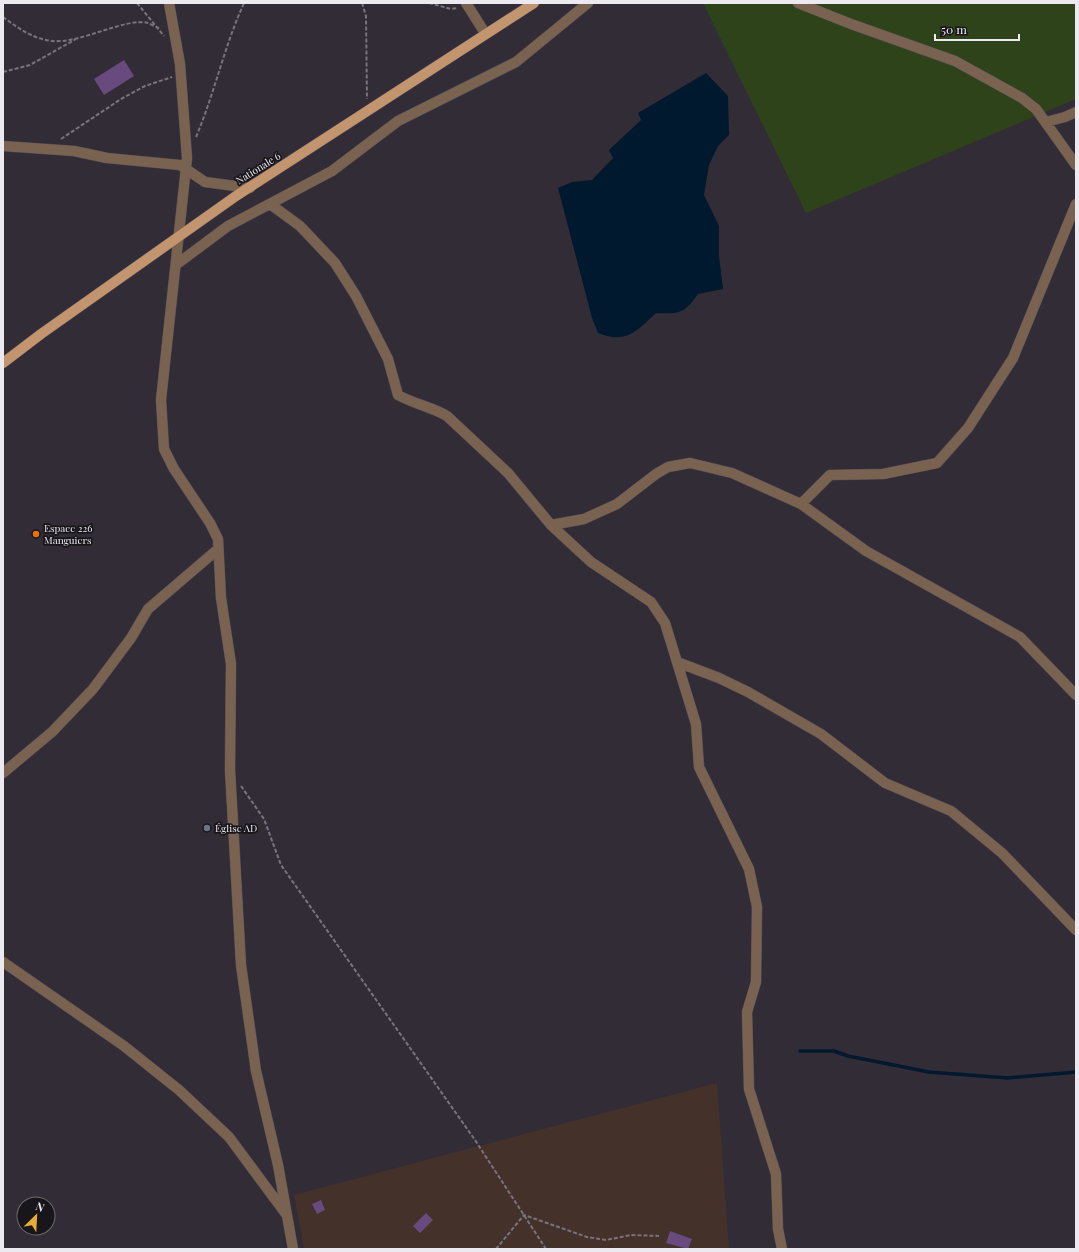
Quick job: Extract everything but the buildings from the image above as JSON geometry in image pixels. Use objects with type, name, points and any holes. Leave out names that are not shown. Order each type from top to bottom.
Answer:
[{"type":"main road","name":"Nationale 6","points":[[3,363],[180,236],[250,188],[368,112],[485,33],[534,3]]},
{"type":"street","points":[[169,3],[174,27],[180,74],[187,163],[161,400],[164,449],[174,469],[210,523],[218,539],[221,598],[231,664],[230,770],[241,965],[256,1071],[278,1165],[293,1249]]},
{"type":"street","points":[[177,264],[228,226],[332,171],[398,121],[516,62],[588,3]]},
{"type":"street","points":[[798,3],[851,24],[955,61],[1022,98],[1036,109],[1076,165]]},
{"type":"street","points":[[467,5],[485,33]]},
{"type":"street","points":[[1046,122],[1076,112]]},
{"type":"street","points":[[3,146],[74,151],[107,158],[180,165],[187,163]]},
{"type":"street","points":[[187,163],[205,182],[250,188]]},
{"type":"street","points":[[270,204],[300,226],[335,263],[356,296],[388,359],[398,395],[411,402],[436,410],[448,416],[508,473],[551,525],[591,562],[651,602],[665,623],[696,724],[699,767],[749,868],[757,907],[756,982],[747,1012],[748,1089],[776,1174],[778,1229],[782,1249]]},
{"type":"street","points":[[801,504],[830,476],[883,474],[937,463],[968,428],[1013,358],[1076,204]]},
{"type":"street","points":[[551,525],[584,519],[617,504],[656,474],[668,467],[690,463],[732,473],[801,504],[866,551],[1020,637],[1076,695]]},
{"type":"street","points":[[3,773],[52,732],[93,689],[131,638],[148,610],[218,549]]},
{"type":"street","points":[[677,662],[719,678],[748,692],[821,734],[885,783],[951,811],[1002,853],[1076,930]]},
{"type":"street","points":[[3,962],[124,1046],[179,1090],[229,1138],[287,1216]]},
{"type":"path","points":[[137,3],[159,28],[166,41]]},
{"type":"path","points":[[187,163],[209,106],[231,32],[244,3]]},
{"type":"path","points":[[362,3],[366,16],[368,112]]},
{"type":"path","points":[[429,3],[450,9],[467,5]]},
{"type":"path","points":[[3,17],[23,31],[36,37],[53,41],[77,39],[136,23],[147,23],[159,28]]},
{"type":"path","points":[[3,72],[30,65],[77,39]]},
{"type":"path","points":[[48,149],[121,99],[145,86],[180,74]]},
{"type":"path","points":[[230,770],[264,819],[281,865],[475,1140],[546,1249]]},
{"type":"path","points":[[524,1215],[587,1237],[606,1240],[631,1235],[659,1236]]},
{"type":"path","points":[[496,1249],[524,1215]]},
{"type":"shaded area","points":[[717,1083],[729,1249],[304,1249],[294,1195]]},
{"type":"green space","points":[[703,3],[1076,3],[1076,99],[806,213]]},
{"type":"water","points":[[706,73],[728,96],[729,135],[718,146],[709,165],[704,195],[719,226],[719,256],[723,289],[698,294],[689,306],[676,313],[656,313],[636,331],[623,337],[608,336],[598,333],[592,318],[558,188],[572,182],[592,180],[613,158],[609,150],[641,120],[638,113]]},
{"type":"waterway","points":[[800,1051],[834,1051],[848,1056],[929,1072],[1008,1078],[1076,1072]]},
{"type":"place","name":"Espace 226 Manguiers","points":[[36,534]]},
{"type":"place","name":"Église AD","points":[[207,828]]}]
